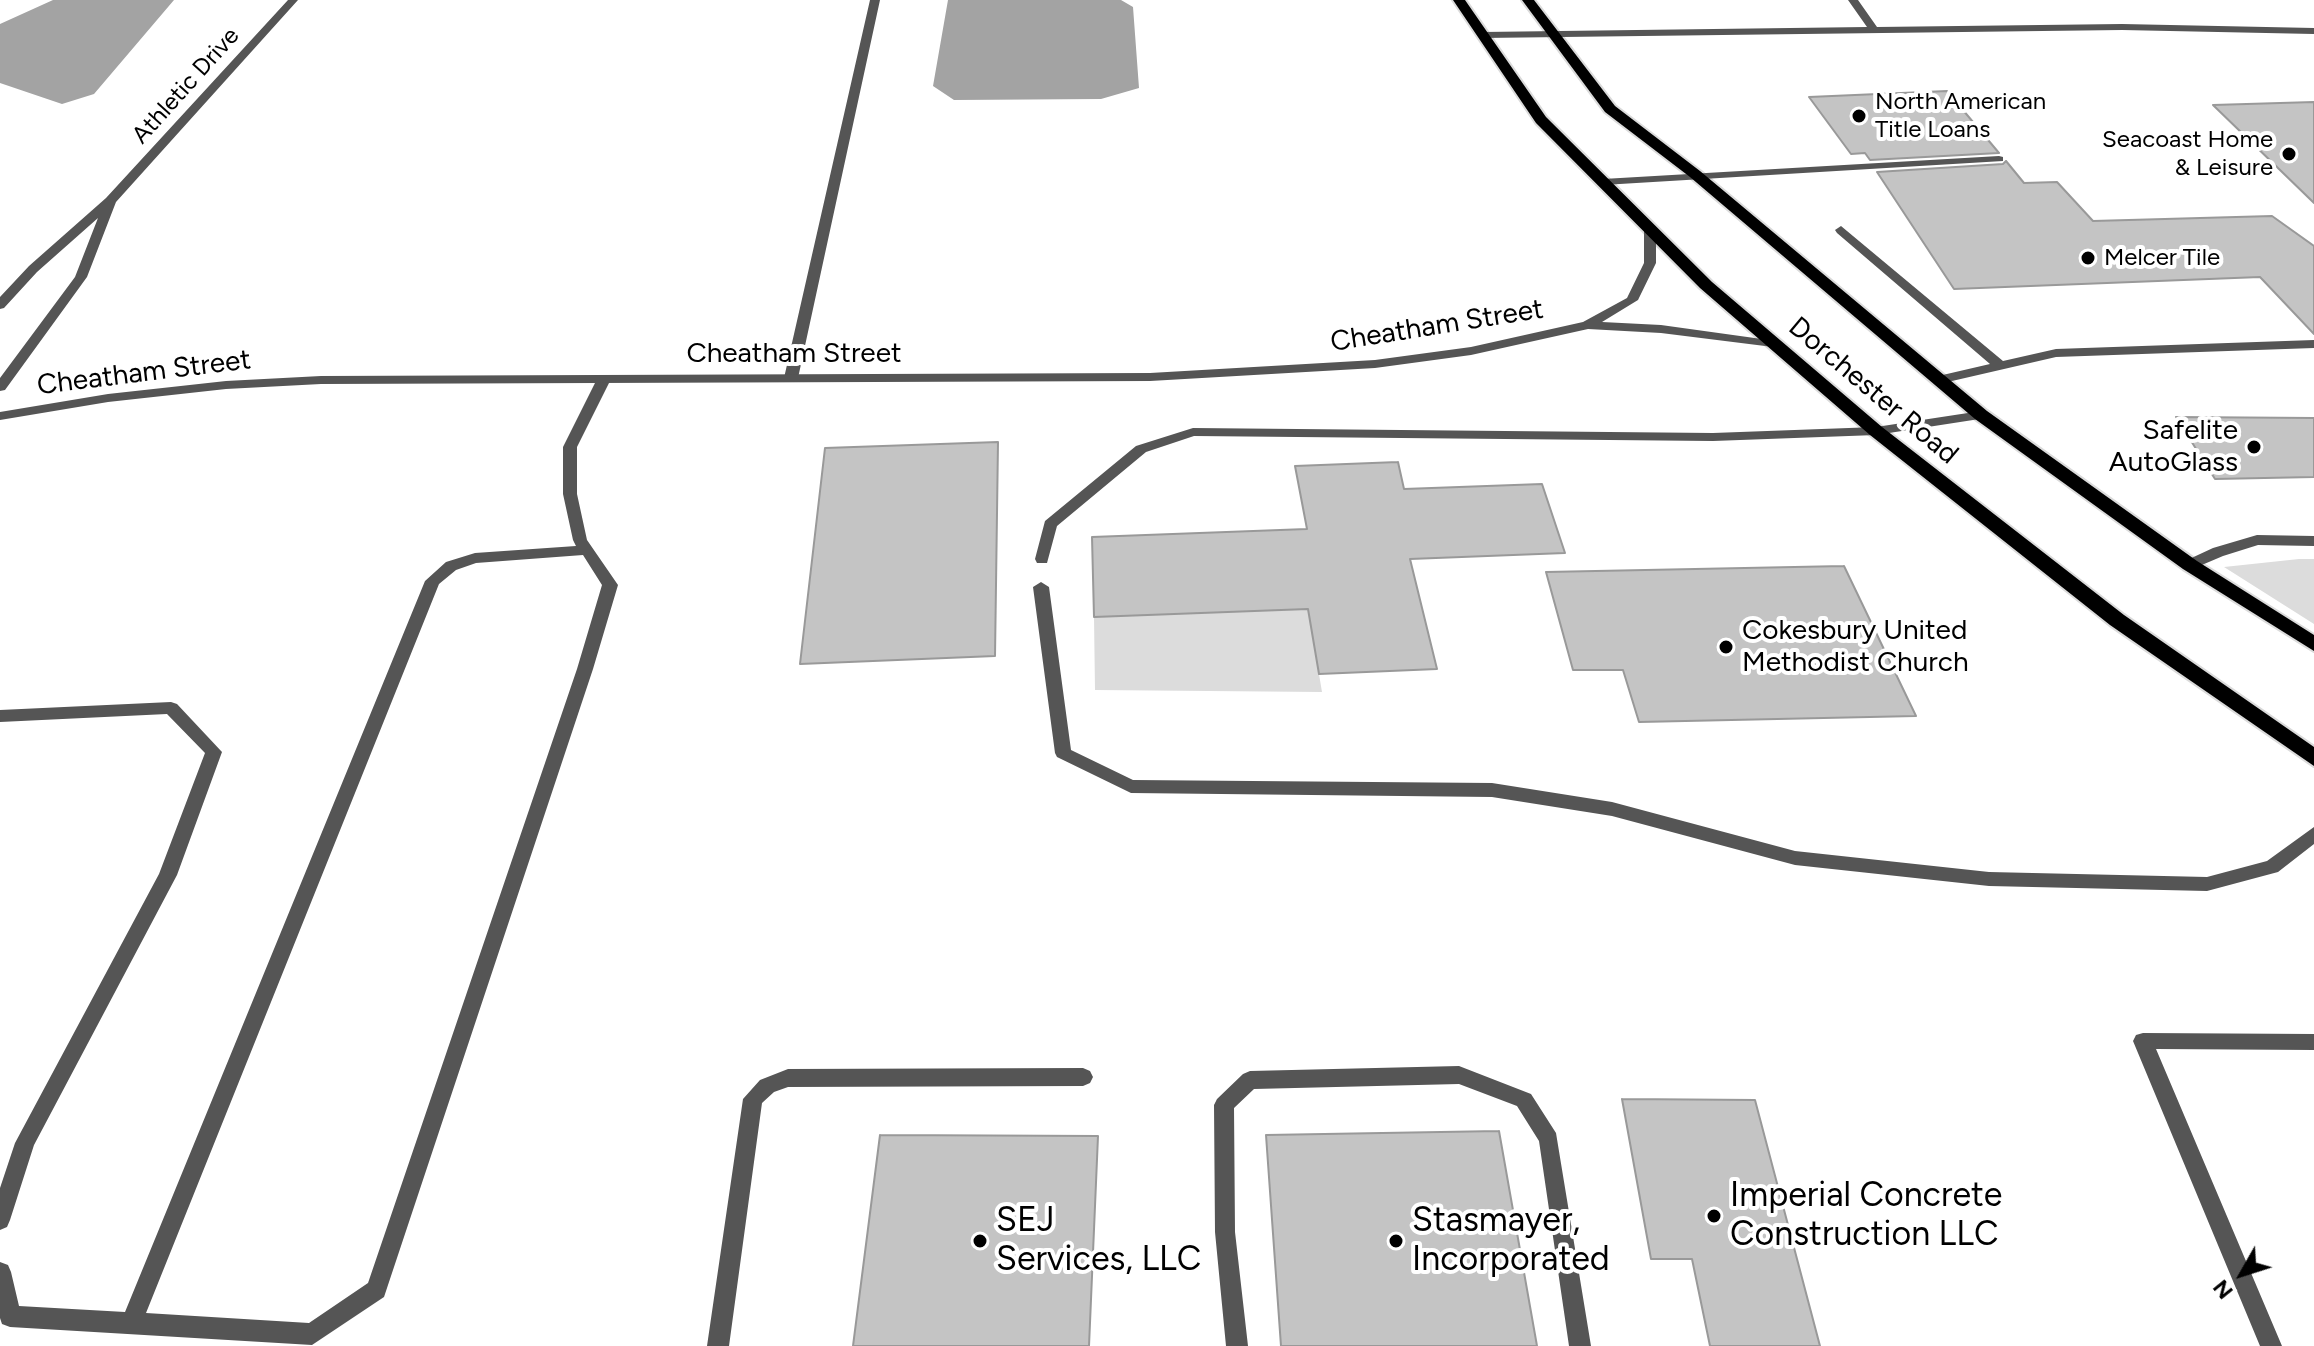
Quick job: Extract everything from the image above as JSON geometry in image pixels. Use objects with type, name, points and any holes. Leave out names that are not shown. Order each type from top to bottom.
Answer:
[{"type":"main road","name":"Dorchester Road","points":[[1459,0],[1541,120],[1706,285],[1876,431],[2117,620],[2314,758]]},
{"type":"main road","name":"Dorchester Road","points":[[1528,0],[1610,109],[1695,174],[1981,415],[2190,565],[2314,644]]},
{"type":"street","name":"Athletic Drive","points":[[0,305],[33,269],[110,201],[293,0]]},
{"type":"street","points":[[791,378],[875,0]]},
{"type":"street","points":[[1853,0],[1874,30]]},
{"type":"street","points":[[1483,35],[2122,27],[2314,31]]},
{"type":"street","points":[[1603,182],[1695,174],[1999,159]]},
{"type":"street","name":"Athletic Drive","points":[[0,387],[81,277],[110,201]]},
{"type":"street","name":"Cheatham Street","points":[[1587,325],[1632,300],[1650,263],[1650,229]]},
{"type":"street","points":[[1841,230],[2000,366]]},
{"type":"street","name":"Cheatham Street","points":[[0,416],[108,398],[226,385],[321,380],[1150,377],[1289,371],[1471,351],[1587,325],[1661,329],[1776,345]]},
{"type":"street","points":[[1939,380],[2056,353],[2314,344]]},
{"type":"street","points":[[0,1272],[10,1316],[312,1334],[376,1290],[585,669],[610,585],[580,540],[570,494],[570,447],[604,379]]},
{"type":"street","points":[[1042,559],[1050,524],[1141,449],[1193,432],[1713,437],[1876,431],[1981,415]]},
{"type":"street","points":[[2190,565],[2257,540],[2314,541]]},
{"type":"street","points":[[132,1321],[433,581],[451,566],[475,558],[586,550]]},
{"type":"street","points":[[1041,587],[1063,753],[1131,786],[1492,790],[1612,809],[1795,858],[1989,879],[2207,884],[2272,867],[2314,834]]},
{"type":"street","points":[[0,716],[171,708],[214,752],[168,875],[25,1143],[0,1220]]},
{"type":"street","points":[[2271,1346],[2143,1041],[2314,1042]]},
{"type":"street","points":[[1237,1346],[1225,1232],[1224,1105],[1250,1080],[1459,1075],[1524,1100],[1549,1139],[1580,1346]]},
{"type":"street","points":[[718,1346],[753,1099],[767,1086],[788,1078],[1083,1077]]},
{"type":"shaded area","points":[[53,0],[174,0],[94,94],[62,104],[0,83],[0,24]]},
{"type":"shaded area","points":[[948,0],[1121,0],[1133,7],[1139,88],[1101,99],[954,100],[933,86]]},
{"type":"shaded area","points":[[2314,559],[2314,624],[2224,567]]},
{"type":"shaded area","points":[[1308,609],[1322,692],[1095,690],[1094,617]]},
{"type":"building","name":"North American Title Loans","points":[[1947,91],[1999,153],[1870,160],[1865,153],[1851,154],[1809,97]]},
{"type":"building","name":"Seacoast Home & Leisure","points":[[2314,102],[2314,203],[2213,105]]},
{"type":"building","points":[[2006,161],[2024,183],[2057,182],[2093,221],[2272,216],[2314,246],[2314,334],[2260,277],[1954,289],[1877,172],[2003,164]]},
{"type":"building","name":"Safelite AutoGlass","points":[[2176,417],[2314,418],[2314,477],[2215,479]]},
{"type":"building","points":[[998,442],[995,656],[800,664],[825,448]]},
{"type":"building","points":[[1398,462],[1404,489],[1542,484],[1565,553],[1410,559],[1437,669],[1319,674],[1308,609],[1094,617],[1092,537],[1307,529],[1295,466]]},
{"type":"building","name":"Cokesbury United Methodist Church","points":[[1844,566],[1916,716],[1639,722],[1623,670],[1573,670],[1546,572]]},
{"type":"building","name":"Imperial Concrete Construction LLC","points":[[1622,1099],[1755,1100],[1820,1346],[1710,1346],[1692,1259],[1651,1259]]},
{"type":"building","name":"Stasmayer, Incorporated","points":[[1499,1131],[1537,1346],[1281,1346],[1266,1135]]},
{"type":"building","name":"SEJ Services, LLC","points":[[880,1135],[1098,1136],[1089,1346],[853,1346]]},
{"type":"place","name":"North American Title Loans","points":[[1859,116]]},
{"type":"place","name":"Seacoast Home & Leisure","points":[[2289,154]]},
{"type":"place","name":"Melcer Tile","points":[[2088,258]]},
{"type":"place","name":"Safelite AutoGlass","points":[[2254,447]]},
{"type":"place","name":"Cokesbury United Methodist Church","points":[[1726,647]]},
{"type":"place","name":"Imperial Concrete Construction LLC","points":[[1714,1216]]},
{"type":"place","name":"SEJ Services, LLC","points":[[980,1241]]},
{"type":"place","name":"Stasmayer, Incorporated","points":[[1396,1241]]}]
